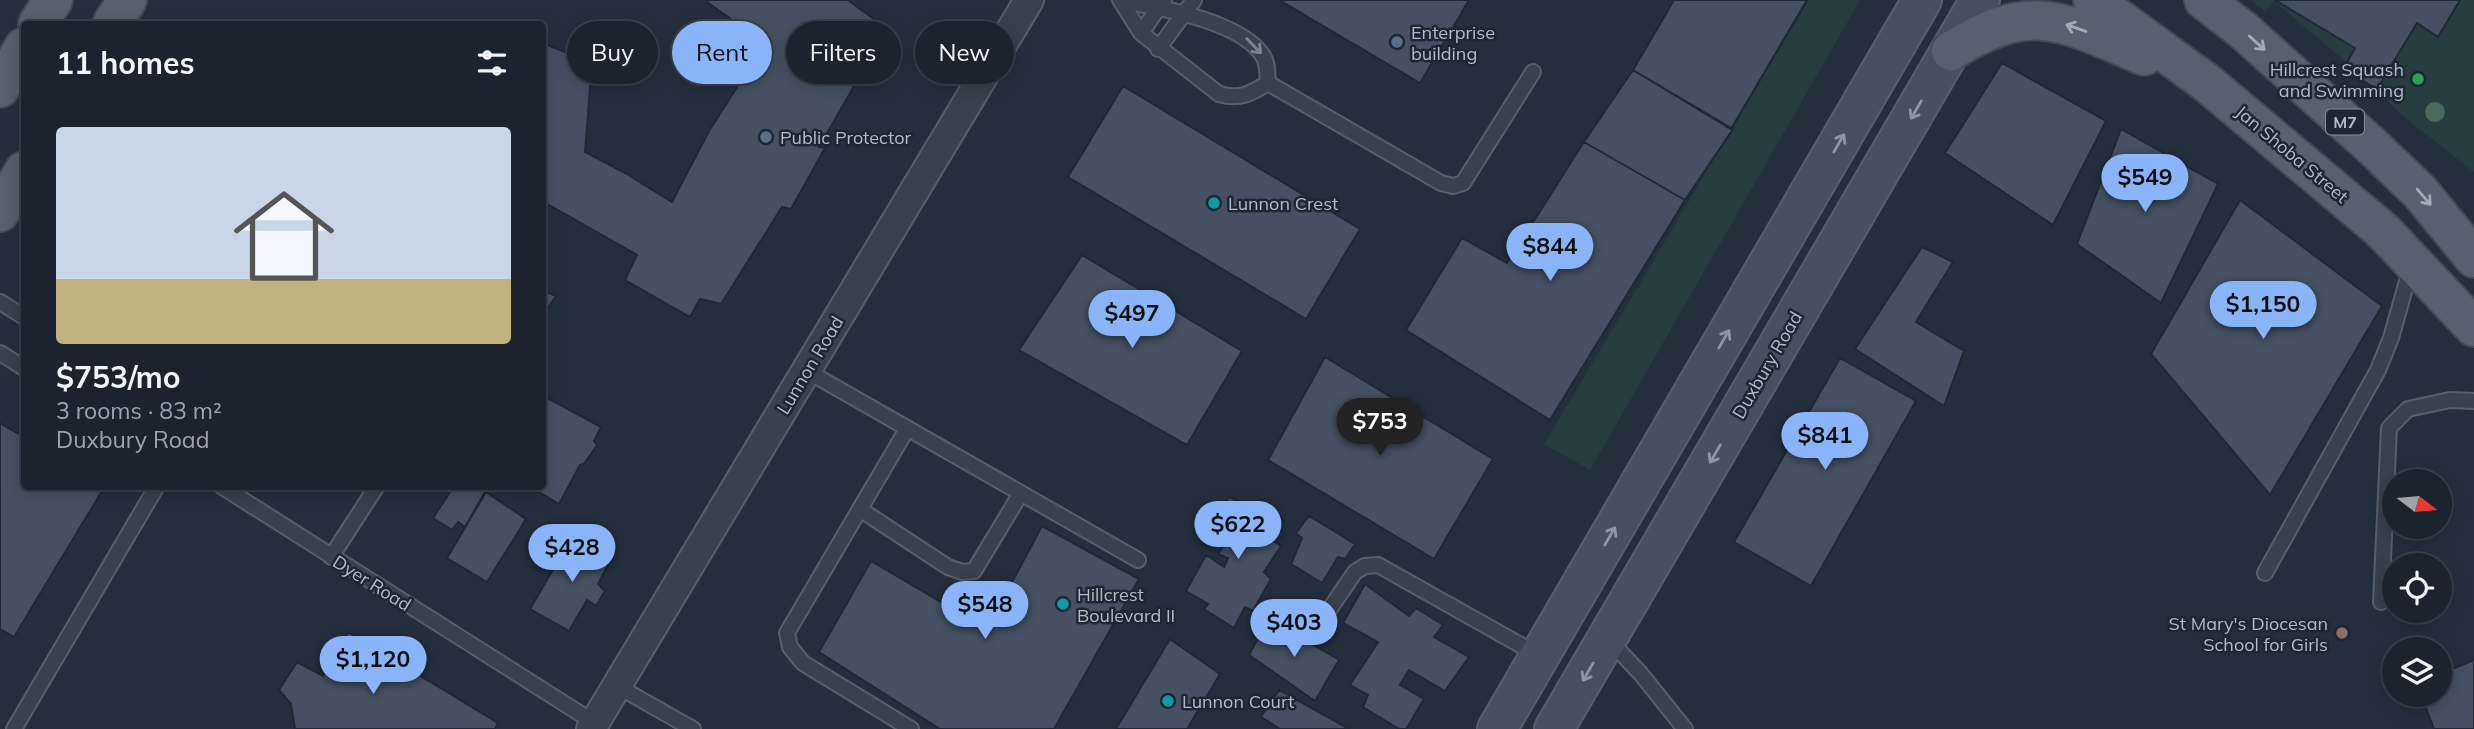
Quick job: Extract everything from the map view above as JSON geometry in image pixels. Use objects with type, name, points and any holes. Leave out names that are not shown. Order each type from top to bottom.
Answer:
[{"type":"main road","points":[[40,21],[53,0]]},
{"type":"main road","points":[[114,21],[127,0]]},
{"type":"main road","points":[[1504,719],[1922,0]]},
{"type":"main road","name":"Duxbury Road","points":[[1554,729],[1980,0]]},
{"type":"main road","name":"Jan Shoba Street","points":[[2094,0],[2207,83],[2383,230],[2474,327]]},
{"type":"main road","name":"M7","points":[[2203,0],[2244,31],[2420,192],[2474,258]]},
{"type":"main road","points":[[1951,51],[1996,25],[2020,19],[2048,20],[2076,26],[2207,83]]},
{"type":"main road","points":[[0,88],[21,52]]},
{"type":"main road","points":[[0,212],[21,176]]},
{"type":"street","name":"Lunnon Road","points":[[593,726],[1029,0]]},
{"type":"lane","points":[[1158,49],[1194,0]]},
{"type":"lane","points":[[1121,1],[1162,4],[1182,14],[1240,34],[1254,44],[1265,59],[1268,83]]},
{"type":"lane","points":[[1121,1],[1141,33],[1158,49],[1219,94],[1233,98],[1247,96],[1268,83]]},
{"type":"lane","points":[[1141,33],[1162,4]]},
{"type":"lane","points":[[1268,83],[1441,183],[1452,186],[1463,183],[1533,72]]},
{"type":"lane","points":[[2265,573],[2378,370],[2391,338],[2413,262]]},
{"type":"lane","points":[[0,302],[21,315]]},
{"type":"lane","points":[[0,353],[21,366]]},
{"type":"lane","points":[[807,371],[1138,559]]},
{"type":"lane","points":[[2381,602],[2389,428],[2408,409],[2450,400],[2474,401]]},
{"type":"lane","points":[[907,429],[787,633],[790,647],[803,663],[911,729]]},
{"type":"lane","points":[[14,729],[155,490]]},
{"type":"lane","name":"Dyer Road","points":[[227,490],[593,726]]},
{"type":"lane","points":[[331,557],[374,490]]},
{"type":"lane","points":[[861,510],[948,567],[962,572],[974,571],[1021,493]]},
{"type":"lane","points":[[1314,632],[1355,572],[1364,566],[1378,565],[1541,657]]},
{"type":"lane","points":[[1607,638],[1641,674],[1685,729]]},
{"type":"lane","points":[[617,686],[693,729]]},
{"type":"green space","points":[[1809,0],[1860,0],[1590,470],[1544,444]]},
{"type":"green space","name":"Hillcrest Squash and Swimming","points":[[2251,0],[2474,0],[2474,172],[2399,113],[2377,89],[2343,69],[2346,62],[2274,1],[2265,12]]},
{"type":"building","points":[[848,0],[876,21],[786,21],[786,84],[855,84],[819,147],[825,148],[791,209],[782,207],[721,304],[700,299],[690,317],[625,280],[637,255],[546,203],[546,45],[567,53],[567,84],[590,84],[585,152],[672,202],[709,131],[739,84],[772,84],[772,21],[734,21],[707,2]]},
{"type":"building","name":"Enterprise building","points":[[1279,0],[1469,0],[1420,83]]},
{"type":"building","points":[[1674,0],[1807,0],[1731,129],[1633,70]]},
{"type":"building","points":[[2275,0],[2460,0],[2438,37],[2417,23],[2377,89],[2343,69],[2355,48]]},
{"type":"building","points":[[2002,63],[2106,121],[2053,225],[1945,153]]},
{"type":"building","points":[[1633,70],[1733,129],[1685,200],[1584,142]]},
{"type":"building","name":"Lunnon Crest","points":[[1123,86],[1360,229],[1306,319],[1068,177]]},
{"type":"building","points":[[2121,129],[2218,184],[2161,303],[2077,244]]},
{"type":"building","points":[[1584,142],[1685,200],[1550,420],[1406,330],[1462,238],[1507,263]]},
{"type":"building","points":[[2240,200],[2382,306],[2270,495],[2151,354]]},
{"type":"building","points":[[1922,247],[1953,262],[1916,322],[1964,351],[1944,406],[1855,349]]},
{"type":"building","points":[[1082,255],[1242,351],[1187,445],[1019,350]]},
{"type":"building","points":[[546,292],[556,296],[546,311]]},
{"type":"building","points":[[1325,357],[1493,459],[1434,559],[1268,460]]},
{"type":"building","points":[[1840,358],[1916,401],[1811,586],[1734,542]]},
{"type":"building","points":[[546,397],[601,427],[594,441],[597,445],[584,464],[580,465],[559,504],[536,490],[546,490]]},
{"type":"building","points":[[0,423],[21,435],[21,490],[103,490],[14,637],[0,629]]},
{"type":"building","points":[[451,490],[486,490],[465,527],[458,522],[452,530],[433,518]]},
{"type":"building","points":[[486,492],[526,519],[487,582],[447,558]]},
{"type":"building","points":[[1229,497],[1250,507],[1254,502],[1283,520],[1272,540],[1281,546],[1264,572],[1271,579],[1253,611],[1245,607],[1234,628],[1204,609],[1208,604],[1186,591],[1206,555],[1224,567],[1228,558],[1218,554],[1227,540],[1209,530]]},
{"type":"building","points":[[1309,516],[1355,544],[1345,559],[1338,557],[1322,583],[1291,564],[1302,538],[1296,533]]},
{"type":"building","name":"Hillcrest Boulevard II","points":[[1042,526],[1139,579],[1054,729],[940,729],[819,652],[871,561],[987,629]]},
{"type":"building","points":[[573,535],[611,559],[598,584],[605,591],[596,606],[587,600],[569,631],[530,609]]},
{"type":"building","points":[[1365,584],[1409,616],[1416,608],[1443,625],[1434,637],[1469,657],[1445,691],[1409,670],[1400,685],[1424,699],[1406,729],[1399,729],[1363,707],[1368,695],[1350,685],[1378,642],[1343,623]]},
{"type":"building","points":[[1269,618],[1339,660],[1315,701],[1249,655]]},
{"type":"building","points":[[348,632],[498,723],[495,729],[295,729],[291,704],[279,690],[297,662],[323,676]]},
{"type":"building","name":"Lunnon Court","points":[[1170,639],[1220,674],[1187,729],[1116,729]]},
{"type":"building","points":[[2474,660],[2474,729],[2434,729],[2426,707],[2452,707],[2452,669]]},
{"type":"building","points":[[1279,690],[1349,729],[1280,729],[1261,717]]},
{"type":"place","name":"Enterprise building","points":[[1397,42]]},
{"type":"place","name":"Hillcrest Squash and Swimming","points":[[2418,79]]},
{"type":"place","name":"Public Protector","points":[[766,137]]},
{"type":"place","name":"Lunnon Crest","points":[[1214,203]]},
{"type":"place","name":"Hillcrest Boulevard II","points":[[1063,604]]},
{"type":"place","name":"St Mary's Diocesan School for Girls","points":[[2342,633]]},
{"type":"place","name":"Lunnon Court","points":[[1168,701]]}]
